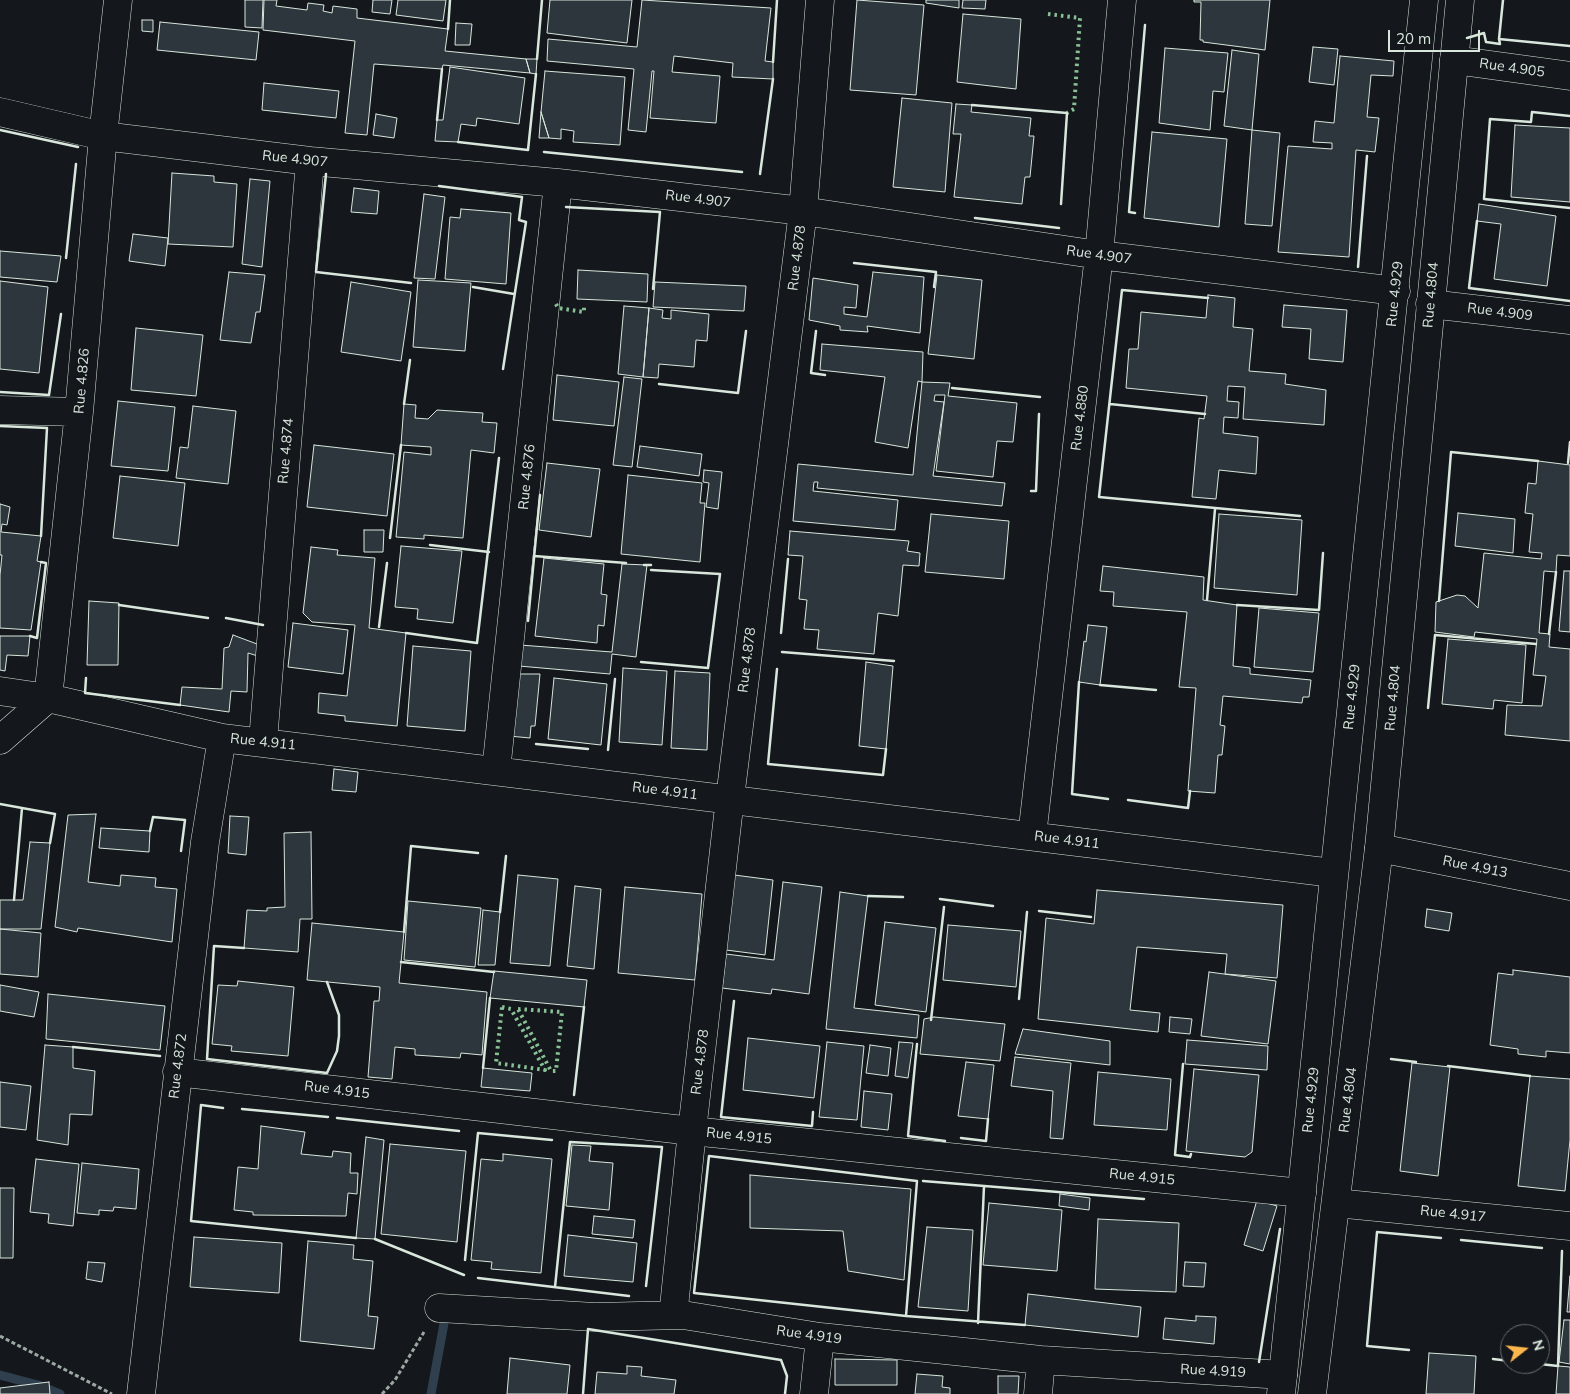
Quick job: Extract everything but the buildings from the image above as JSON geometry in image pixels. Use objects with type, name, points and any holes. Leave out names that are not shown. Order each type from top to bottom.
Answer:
[{"type":"street","name":"Rue 4.826","points":[[48,698],[79,412],[103,136],[118,0]]},
{"type":"street","name":"Rue 4.878","points":[[683,1316],[674,1307],[692,1131],[730,798],[802,211],[820,0]]},
{"type":"street","name":"Rue 4.880","points":[[1032,836],[1099,255],[1122,0]]},
{"type":"street","name":"Rue 4.929","points":[[1282,1384],[1333,873],[1396,291],[1424,0]]},
{"type":"street","name":"Rue 4.804","points":[[1312,1394],[1379,848],[1460,0]]},
{"type":"street","name":"Rue 4.905","points":[[1454,60],[1570,76]]},
{"type":"street","name":"Rue 4.907","points":[[0,112],[103,136],[310,161],[558,183],[802,211],[1099,255],[1396,291]]},
{"type":"street","name":"Rue 4.874","points":[[263,742],[310,161]]},
{"type":"street","name":"Rue 4.876","points":[[496,771],[558,183]]},
{"type":"street","name":"Rue 4.909","points":[[1430,304],[1570,320]]},
{"type":"street","points":[[0,410],[79,412]]},
{"type":"street","name":"Rue 4.911","points":[[0,691],[48,698],[222,738],[730,798],[1333,873]]},
{"type":"street","points":[[0,740],[48,698]]},
{"type":"street","name":"Rue 4.872","points":[[141,1394],[205,842],[222,738]]},
{"type":"street","name":"Rue 4.913","points":[[1379,848],[1570,886]]},
{"type":"street","name":"Rue 4.915","points":[[177,1072],[692,1131],[1302,1193]]},
{"type":"street","name":"Rue 4.917","points":[[1336,1203],[1570,1226]]},
{"type":"street","name":"Rue 4.919","points":[[439,1308],[595,1317],[683,1316],[820,1337],[1282,1384]]},
{"type":"street","points":[[814,1394],[820,1337]]},
{"type":"street","points":[[1038,1394],[1041,1360]]},
{"type":"path","points":[[382,1394],[395,1380],[439,1308]]},
{"type":"path","points":[[0,1336],[112,1394]]},
{"type":"waterway","points":[[431,1394],[445,1318]]},
{"type":"waterway","points":[[0,1375],[38,1385],[60,1394]]},
{"type":"hedge","points":[[1048,14],[1080,18],[1074,109],[1067,113]]},
{"type":"hedge","points":[[556,304],[558,308],[584,312],[584,307]]},
{"type":"hedge","points":[[502,1007],[511,1009],[545,1070],[496,1063],[502,1007]]},
{"type":"hedge","points":[[518,1009],[562,1012],[556,1071],[551,1071],[518,1009]]},
{"type":"wall","points":[[448,29],[450,0]]},
{"type":"wall","points":[[537,59],[542,0]]},
{"type":"wall","points":[[773,62],[777,0]]},
{"type":"wall","points":[[1503,0],[1499,39],[1570,46]]},
{"type":"wall","points":[[1135,213],[1129,212],[1145,25]]},
{"type":"wall","points":[[1467,38],[1484,33],[1486,42],[1500,44],[1499,39]]},
{"type":"wall","points":[[437,120],[442,69]]},
{"type":"wall","points":[[458,142],[528,150],[536,74]]},
{"type":"wall","points":[[760,174],[773,79]]},
{"type":"wall","points":[[972,105],[1067,113],[1061,204]]},
{"type":"wall","points":[[1570,116],[1532,112],[1531,122],[1490,119],[1484,199],[1570,208]]},
{"type":"wall","points":[[0,130],[78,147]]},
{"type":"wall","points":[[544,152],[742,172]]},
{"type":"wall","points":[[1358,267],[1367,156]]},
{"type":"wall","points":[[66,258],[76,164]]},
{"type":"wall","points":[[326,174],[316,272],[411,283]]},
{"type":"wall","points":[[439,186],[522,197],[519,220],[526,222],[503,369]]},
{"type":"wall","points":[[566,207],[660,212],[653,289]]},
{"type":"wall","points":[[975,218],[1059,228]]},
{"type":"wall","points":[[1477,221],[1469,288],[1570,301]]},
{"type":"wall","points":[[854,263],[936,272],[934,287]]},
{"type":"wall","points":[[473,287],[514,294]]},
{"type":"wall","points":[[1208,298],[1122,290],[1099,497],[1300,516]]},
{"type":"wall","points":[[0,392],[49,395],[61,314]]},
{"type":"wall","points":[[659,384],[738,393],[746,331]]},
{"type":"wall","points":[[816,331],[811,373],[825,375]]},
{"type":"wall","points":[[404,404],[410,360]]},
{"type":"wall","points":[[952,388],[1040,397]]},
{"type":"wall","points":[[1110,404],[1205,414]]},
{"type":"wall","points":[[1031,491],[1036,491],[1039,414]]},
{"type":"wall","points":[[0,426],[47,428],[41,536]]},
{"type":"wall","points":[[1568,463],[1570,442]]},
{"type":"wall","points":[[390,538],[401,445]]},
{"type":"wall","points":[[1439,601],[1451,452],[1538,461]]},
{"type":"wall","points":[[406,633],[477,643],[499,458]]},
{"type":"wall","points":[[528,621],[540,495]]},
{"type":"wall","points":[[1207,600],[1215,509]]},
{"type":"wall","points":[[430,545],[489,552]]},
{"type":"wall","points":[[1237,605],[1319,610],[1323,553]]},
{"type":"wall","points":[[534,556],[626,563]]},
{"type":"wall","points":[[781,633],[788,559]]},
{"type":"wall","points":[[30,636],[37,638],[46,563],[41,562]]},
{"type":"wall","points":[[379,627],[387,563]]},
{"type":"wall","points":[[644,565],[651,565]]},
{"type":"wall","points":[[641,662],[708,668],[720,574],[651,570]]},
{"type":"wall","points":[[1549,634],[1556,572]]},
{"type":"wall","points":[[119,605],[208,618]]},
{"type":"wall","points":[[226,618],[263,625]]},
{"type":"wall","points":[[1428,708],[1435,635],[1536,644]]},
{"type":"wall","points":[[782,652],[894,661]]},
{"type":"wall","points":[[777,669],[768,764],[883,775],[886,749]]},
{"type":"wall","points":[[86,678],[85,693],[180,705]]},
{"type":"wall","points":[[608,750],[615,679]]},
{"type":"wall","points":[[1079,682],[1072,794],[1108,799]]},
{"type":"wall","points":[[1100,685],[1156,690]]},
{"type":"wall","points":[[536,744],[588,749]]},
{"type":"wall","points":[[1128,800],[1188,808],[1190,791]]},
{"type":"wall","points":[[0,804],[55,814],[50,843]]},
{"type":"wall","points":[[14,900],[22,808]]},
{"type":"wall","points":[[150,831],[153,817],[185,820],[181,851]]},
{"type":"wall","points":[[404,932],[411,846],[478,853]]},
{"type":"wall","points":[[500,912],[506,856]]},
{"type":"wall","points":[[868,896],[903,897]]},
{"type":"wall","points":[[940,899],[993,906]]},
{"type":"wall","points":[[931,1020],[944,907]]},
{"type":"wall","points":[[1039,911],[1091,917]]},
{"type":"wall","points":[[1019,999],[1027,912]]},
{"type":"wall","points":[[244,948],[214,946],[207,1059],[327,1073],[337,1051],[339,1036],[339,1015],[327,982]]},
{"type":"wall","points":[[401,962],[494,972]]},
{"type":"wall","points":[[483,1068],[490,998]]},
{"type":"wall","points":[[734,1001],[721,1117],[812,1126],[813,1112]]},
{"type":"wall","points":[[574,1095],[584,1007]]},
{"type":"wall","points":[[917,1044],[908,1136],[945,1141]]},
{"type":"wall","points":[[73,1047],[160,1056]]},
{"type":"wall","points":[[1391,1059],[1416,1062]]},
{"type":"wall","points":[[1183,1064],[1175,1155],[1190,1157],[1191,1154]]},
{"type":"wall","points":[[1448,1066],[1530,1076]]},
{"type":"wall","points":[[223,1108],[201,1105],[191,1221],[356,1238]]},
{"type":"wall","points":[[242,1109],[328,1117]]},
{"type":"wall","points":[[337,1118],[459,1131]]},
{"type":"wall","points":[[961,1138],[986,1141],[988,1119]]},
{"type":"wall","points":[[465,1260],[478,1133],[552,1140]]},
{"type":"wall","points":[[555,1287],[570,1142],[662,1147],[646,1286]]},
{"type":"wall","points":[[906,1316],[694,1293],[709,1156],[917,1181],[906,1316],[1025,1325]]},
{"type":"wall","points":[[923,1181],[1144,1199]]},
{"type":"wall","points":[[978,1323],[984,1186]]},
{"type":"wall","points":[[1259,1362],[1280,1229]]},
{"type":"wall","points":[[1409,1350],[1367,1346],[1377,1232],[1441,1238]]},
{"type":"wall","points":[[375,1239],[464,1275]]},
{"type":"wall","points":[[1461,1240],[1542,1248]]},
{"type":"wall","points":[[1550,1365],[1558,1366],[1562,1251]]},
{"type":"wall","points":[[478,1278],[629,1296]]},
{"type":"wall","points":[[583,1394],[588,1329],[781,1360],[787,1376],[785,1394]]},
{"type":"wall","points":[[1493,1359],[1500,1360]]}]
